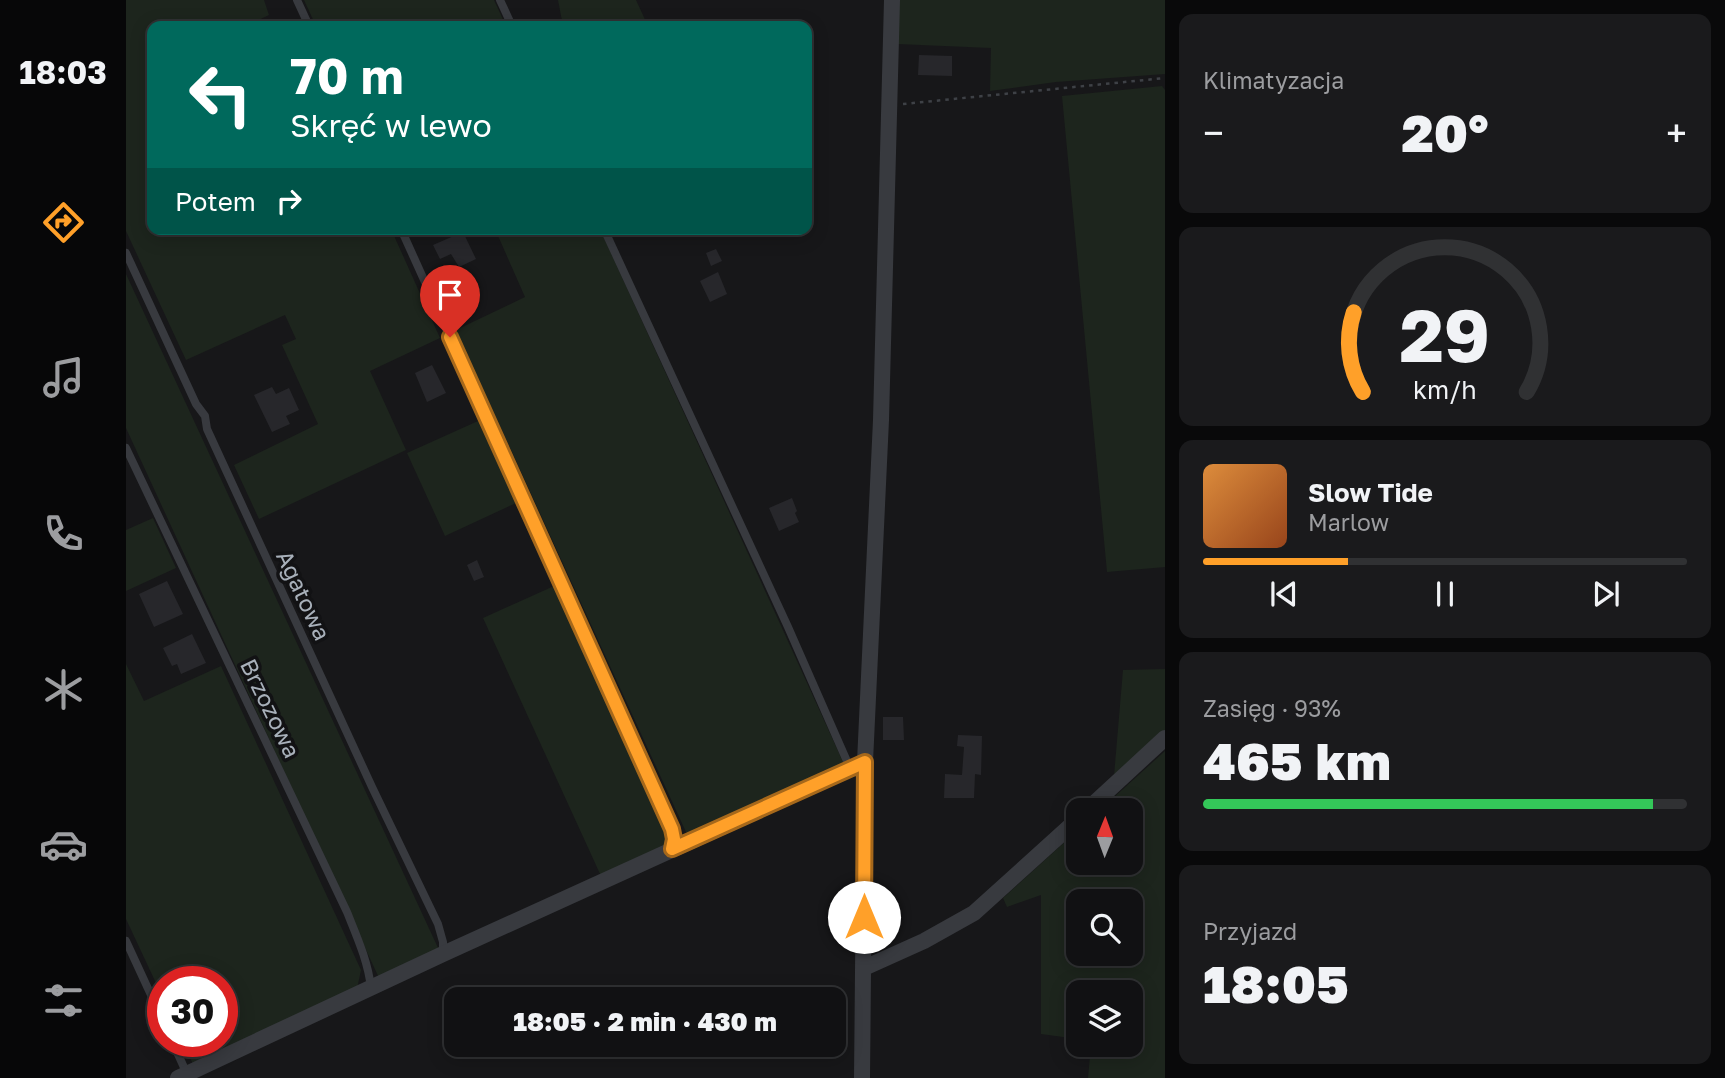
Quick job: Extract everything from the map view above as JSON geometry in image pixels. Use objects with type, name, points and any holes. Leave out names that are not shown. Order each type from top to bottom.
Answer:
[{"type":"street","points":[[862,1078],[864,968],[858,765],[881,420],[892,0]]},
{"type":"street","points":[[1100,798],[1165,738]]},
{"type":"street","points":[[183,1076],[858,765]]},
{"type":"street","points":[[864,968],[923,941],[974,913],[1066,829]]},
{"type":"lane","points":[[297,0],[307,21]]},
{"type":"lane","points":[[500,0],[510,21]]},
{"type":"lane","points":[[404,235],[672,829],[672,849]]},
{"type":"lane","points":[[607,235],[788,627],[858,765]]},
{"type":"lane","name":"Agatowa","points":[[126,253],[196,404],[205,416],[207,429],[255,536],[438,924],[443,954]]},
{"type":"lane","name":"Brzozowa","points":[[126,449],[347,912],[369,972],[371,988]]},
{"type":"lane","points":[[126,941],[147,986]]},
{"type":"lane","points":[[177,1057],[183,1076]]},
{"type":"path","points":[[890,105],[1165,79]]},
{"type":"shaded area","points":[[126,0],[264,0],[269,15],[256,21],[147,21],[147,235],[394,235],[440,338],[370,371],[406,450],[259,519],[234,465],[318,424],[282,345],[296,339],[285,315],[186,360],[126,231]]},
{"type":"shaded area","points":[[304,0],[494,0],[504,21],[314,21]]},
{"type":"shaded area","points":[[558,0],[636,0],[646,21],[562,21]]},
{"type":"shaded area","points":[[899,0],[1165,0],[1165,74],[1056,82],[990,91],[991,48],[897,44]]},
{"type":"shaded area","points":[[1162,86],[1165,90],[1165,567],[1107,572],[1062,96]]},
{"type":"shaded area","points":[[498,235],[603,235],[844,764],[692,835],[686,832],[456,330],[525,297]]},
{"type":"shaded area","points":[[126,274],[439,950],[379,978],[126,428]]},
{"type":"shaded area","points":[[478,421],[516,503],[445,536],[407,453]]},
{"type":"shaded area","points":[[153,518],[176,568],[126,591],[126,530]]},
{"type":"shaded area","points":[[554,586],[670,840],[668,846],[601,876],[483,618]]},
{"type":"shaded area","points":[[126,664],[144,701],[221,666],[361,970],[357,989],[238,1043],[238,966],[148,966],[126,919]]},
{"type":"shaded area","points":[[1165,669],[1165,730],[1114,776],[1123,670]]},
{"type":"shaded area","points":[[1165,751],[1165,1078],[1088,1078],[1090,1057],[1143,1057],[1143,980],[1066,980],[1066,1037],[1041,1034],[1041,895],[1007,907],[1003,898],[1066,841],[1066,875],[1143,875],[1143,798],[1113,798]]},
{"type":"shaded area","points":[[190,1057],[208,1057],[193,1064]]},
{"type":"building","points":[[919,55],[952,56],[952,76],[918,75]]},
{"type":"building","points":[[456,235],[464,235],[476,259],[459,267],[451,254],[440,259],[433,245]]},
{"type":"building","points":[[716,249],[722,261],[711,266],[706,253]]},
{"type":"building","points":[[718,272],[727,294],[710,302],[700,281]]},
{"type":"building","points":[[432,365],[446,393],[427,402],[415,373]]},
{"type":"building","points":[[272,387],[276,394],[289,388],[299,410],[286,416],[290,424],[272,432],[254,395]]},
{"type":"building","points":[[792,498],[799,522],[779,531],[769,508]]},
{"type":"building","points":[[477,560],[484,577],[474,581],[467,565]]},
{"type":"building","points":[[167,581],[183,614],[154,627],[139,594]]},
{"type":"building","points":[[192,634],[206,663],[181,674],[177,664],[172,666],[163,648]]},
{"type":"building","points":[[883,717],[903,717],[904,740],[883,740]]},
{"type":"building","points":[[958,735],[982,736],[981,775],[975,774],[974,798],[944,798],[945,774],[962,775],[964,747],[957,746]]},
{"type":"route","points":[[450,337],[672,829],[672,849],[865,762],[864,917]]}]
